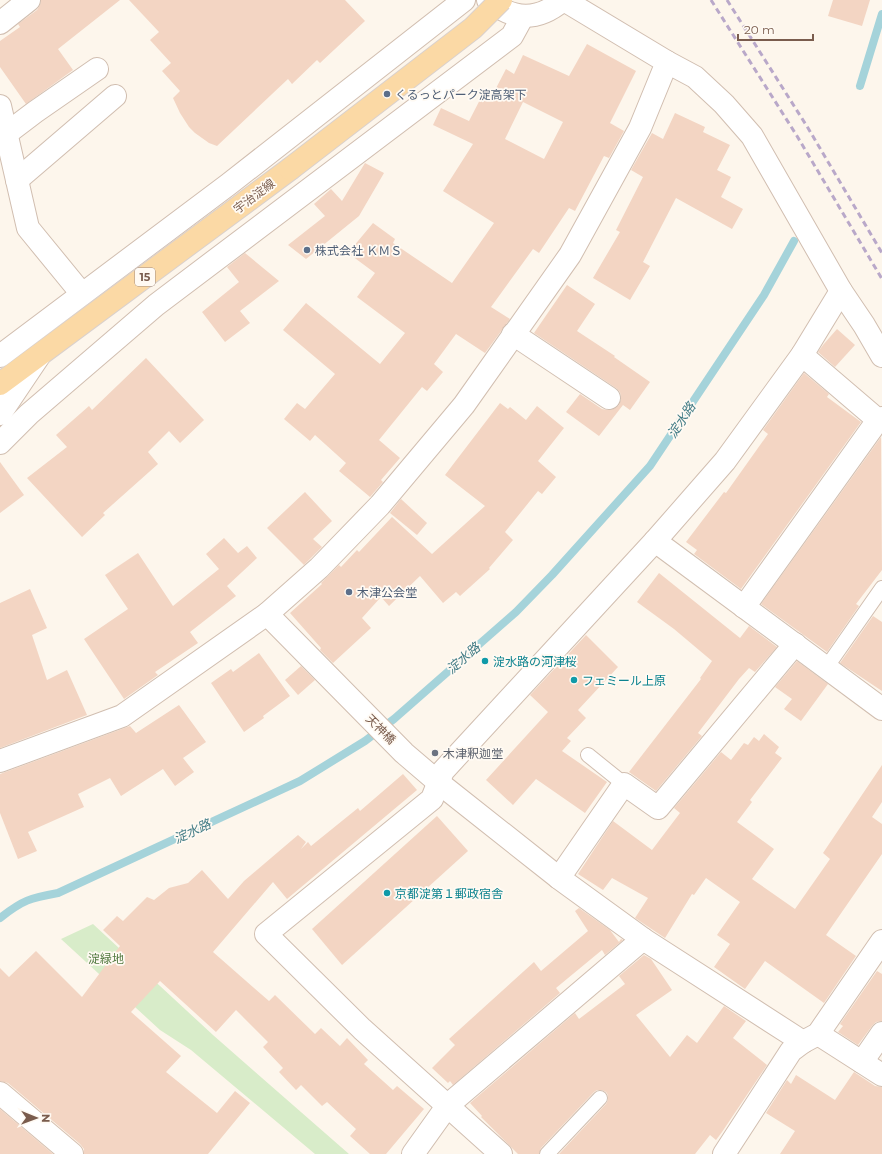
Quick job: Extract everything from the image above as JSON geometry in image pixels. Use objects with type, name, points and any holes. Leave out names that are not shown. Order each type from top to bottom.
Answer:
[{"type":"main road","name":"宇治淀線","points":[[0,384],[290,169],[473,28],[501,0]]},
{"type":"street","points":[[0,23],[29,0]]},
{"type":"street","points":[[0,356],[229,184],[464,0]]},
{"type":"street","points":[[488,0],[498,8],[510,14],[523,16],[545,12],[552,9],[564,0],[667,62],[695,77],[724,104],[752,136],[841,291],[864,325],[882,356]]},
{"type":"street","points":[[0,443],[29,414],[156,305],[512,36],[523,16]]},
{"type":"street","points":[[0,761],[122,716],[268,614],[319,568],[380,505],[464,405],[570,255],[640,128],[667,62]]},
{"type":"street","points":[[6,134],[97,69]]},
{"type":"street","points":[[17,180],[115,96]]},
{"type":"street","points":[[0,106],[28,228],[82,294]]},
{"type":"street","points":[[501,1154],[362,1029],[266,934],[432,799],[443,771],[655,540],[725,461],[802,354],[841,291]]},
{"type":"street","points":[[513,334],[609,398]]},
{"type":"street","points":[[744,607],[880,419],[802,354]]},
{"type":"street","points":[[0,414],[40,355]]},
{"type":"street","points":[[655,540],[882,709]]},
{"type":"street","name":"天神橋","points":[[268,614],[401,749],[439,783],[559,878],[643,939],[811,1038],[862,1062],[882,1075]]},
{"type":"street","points":[[559,878],[624,784],[658,808],[795,644]]},
{"type":"street","points":[[413,1154],[448,1105],[643,939]]},
{"type":"street","points":[[725,1153],[791,1051],[811,1038],[882,941]]},
{"type":"street","points":[[862,1062],[882,1034]]},
{"type":"street","points":[[0,1093],[72,1154]]},
{"type":"lane","points":[[826,668],[882,588]]},
{"type":"lane","points":[[588,756],[624,784]]},
{"type":"lane","points":[[547,1154],[600,1098]]},
{"type":"green space","name":"淀緑地","points":[[93,924],[213,1035],[349,1154],[315,1154],[191,1050],[160,1030],[61,939]]},
{"type":"building","points":[[41,0],[120,0],[58,49],[73,70],[26,104],[0,67],[0,41],[20,27],[18,24],[37,10]]},
{"type":"building","points":[[129,0],[345,0],[365,21],[320,63],[317,60],[292,84],[288,79],[217,146],[209,143],[195,133],[180,113],[173,98],[180,91],[162,71],[171,63],[150,40],[159,32]]},
{"type":"building","points":[[833,0],[870,0],[862,26],[828,16]]},
{"type":"building","points":[[587,44],[636,71],[610,123],[624,131],[609,158],[604,156],[575,211],[569,208],[539,253],[533,249],[491,307],[510,319],[485,353],[456,334],[434,364],[443,372],[427,391],[422,387],[379,440],[400,458],[381,480],[383,482],[370,497],[339,471],[346,463],[315,435],[310,441],[284,419],[297,403],[305,409],[335,374],[283,330],[306,303],[380,364],[405,333],[357,297],[375,273],[348,253],[373,223],[395,239],[393,243],[452,283],[494,223],[443,191],[473,144],[433,125],[441,108],[469,121],[485,90],[493,94],[506,69],[514,74],[523,55],[569,76]],"holes":[[[523,102],[563,122],[544,159],[505,139]]]},
{"type":"building","points":[[675,113],[705,127],[703,132],[730,145],[717,170],[731,177],[721,197],[743,209],[732,229],[676,198],[643,262],[650,266],[630,300],[593,278],[620,232],[616,230],[643,177],[631,170],[652,133],[663,139]]},
{"type":"building","points":[[365,163],[384,173],[359,216],[306,259],[288,245],[325,216],[314,204],[331,189],[342,201]]},
{"type":"building","points":[[245,253],[279,281],[240,311],[250,323],[225,342],[202,312],[239,282],[227,267]]},
{"type":"building","points":[[567,285],[595,304],[577,331],[615,356],[614,357],[650,382],[630,410],[623,405],[599,436],[566,412],[580,394],[602,409],[614,409],[619,405],[621,399],[620,392],[534,333]]},
{"type":"building","points":[[837,329],[855,345],[835,367],[818,352]]},
{"type":"building","points":[[146,358],[204,420],[180,443],[169,431],[148,452],[158,464],[103,513],[105,515],[82,537],[27,478],[67,447],[56,435],[89,406],[92,410]]},
{"type":"building","points":[[804,373],[829,394],[827,397],[861,422],[741,589],[694,554],[697,550],[686,542],[724,492],[726,493],[768,434],[763,430]]},
{"type":"building","points":[[500,403],[508,409],[510,407],[526,420],[537,406],[564,428],[538,461],[556,477],[542,494],[538,491],[505,532],[513,540],[489,568],[490,569],[460,596],[456,592],[443,603],[420,576],[389,606],[381,597],[362,618],[371,628],[333,663],[320,650],[321,648],[290,613],[322,584],[321,583],[339,565],[341,567],[357,550],[359,552],[392,517],[432,554],[485,506],[445,475]]},
{"type":"building","points":[[881,437],[882,570],[856,604],[859,606],[827,652],[761,604]]},
{"type":"building","points":[[0,462],[24,495],[0,513]]},
{"type":"building","points":[[305,492],[332,521],[313,539],[322,547],[304,565],[267,528]]},
{"type":"building","points":[[401,499],[427,523],[417,535],[390,513]]},
{"type":"building","points":[[224,538],[238,553],[247,546],[257,558],[227,586],[236,596],[190,632],[198,643],[155,672],[158,675],[124,699],[84,639],[128,609],[105,575],[138,553],[173,606],[219,569],[206,554]]},
{"type":"building","points":[[659,573],[740,638],[749,626],[777,647],[755,672],[749,668],[739,679],[698,733],[702,736],[656,791],[629,772],[701,679],[700,678],[712,661],[674,629],[637,602]]},
{"type":"building","points":[[30,589],[47,628],[32,635],[47,680],[67,670],[87,715],[0,748],[0,603]]},
{"type":"building","points":[[873,616],[882,622],[882,691],[840,663]]},
{"type":"building","points":[[586,635],[618,667],[578,710],[586,718],[567,738],[571,741],[562,751],[607,782],[585,813],[536,779],[513,805],[486,780],[548,712],[530,695]]},
{"type":"building","points":[[259,653],[290,696],[263,716],[264,718],[244,732],[211,683],[231,669],[233,672]]},
{"type":"building","points":[[797,661],[828,684],[801,721],[784,709],[792,699],[775,687]]},
{"type":"building","points":[[301,666],[315,680],[298,695],[285,680]]},
{"type":"building","points":[[179,705],[206,742],[183,758],[194,772],[175,786],[163,769],[121,796],[110,778],[78,794],[84,807],[28,832],[37,851],[18,859],[0,813],[0,774],[130,726],[136,733]]},
{"type":"building","points":[[764,734],[779,747],[775,753],[782,758],[750,800],[752,802],[737,822],[774,849],[752,879],[795,909],[830,859],[823,853],[882,765],[882,802],[872,817],[882,824],[882,854],[826,935],[856,956],[824,1003],[765,961],[745,989],[714,967],[730,944],[717,935],[740,902],[706,878],[694,895],[692,894],[665,938],[635,918],[648,898],[612,878],[603,890],[578,874],[613,821],[652,850],[680,813],[674,808],[721,752],[731,760],[744,743],[748,745],[754,737],[759,741]]},
{"type":"building","points":[[403,774],[417,790],[287,899],[273,882],[213,952],[269,1001],[275,995],[315,1034],[321,1028],[340,1046],[347,1038],[368,1060],[364,1064],[393,1090],[397,1086],[424,1109],[386,1154],[370,1154],[350,1136],[356,1129],[327,1102],[322,1106],[301,1085],[296,1090],[279,1072],[283,1068],[263,1047],[268,1042],[236,1010],[216,1032],[160,981],[131,1012],[181,1056],[166,1072],[217,1113],[235,1091],[250,1103],[208,1154],[84,1154],[84,1149],[80,1144],[8,1083],[0,1081],[0,968],[9,977],[36,951],[82,997],[120,946],[103,930],[117,916],[123,921],[147,897],[154,900],[169,888],[188,883],[202,870],[228,899],[244,881],[298,835],[306,842],[301,849],[308,842],[311,846],[358,808],[360,811]]},
{"type":"building","name":"京都淀第１郵政宿舎","points":[[437,816],[468,851],[342,965],[312,929]]},
{"type":"building","points":[[579,908],[610,930],[619,942],[621,939],[623,940],[605,955],[602,950],[556,988],[560,993],[453,1085],[450,1081],[448,1083],[432,1068],[455,1045],[449,1039],[534,962],[541,971],[588,931],[575,911]]},
{"type":"building","points":[[644,955],[651,959],[672,990],[636,1015],[670,1057],[687,1035],[697,1043],[724,1006],[746,1021],[733,1038],[767,1065],[716,1140],[710,1135],[695,1154],[559,1154],[606,1104],[608,1095],[602,1090],[597,1090],[541,1148],[539,1154],[518,1154],[481,1117],[482,1116],[470,1103],[575,1013],[579,1019],[625,984],[619,976]]},
{"type":"building","points":[[877,971],[882,974],[882,1021],[876,1022],[872,1026],[858,1045],[838,1032],[843,1026],[840,1024]]},
{"type":"building","points":[[854,1072],[875,1086],[882,1087],[882,1154],[780,1154],[795,1131],[766,1113],[787,1080],[791,1084],[796,1075],[835,1100]]},
{"type":"building","points":[[0,1109],[53,1154],[0,1154]]},
{"type":"waterway","name":"淀水路","points":[[860,86],[882,14]]},
{"type":"waterway","name":"淀水路","points":[[0,918],[21,903],[40,896],[58,893],[300,781],[365,741],[394,719],[516,612],[552,575],[650,466],[764,295],[794,241]]},
{"type":"railway","points":[[711,0],[797,136],[882,279]]},
{"type":"railway","points":[[727,0],[808,128],[882,253]]},
{"type":"place","name":"くるっとパーク淀高架下","points":[[387,94]]},
{"type":"place","name":"株式会社 ＫＭＳ","points":[[307,250]]},
{"type":"place","name":"木津公会堂","points":[[349,592]]},
{"type":"place","name":"淀水路の河津桜","points":[[485,661]]},
{"type":"place","name":"フェミール上原","points":[[574,680]]},
{"type":"place","name":"木津釈迦堂","points":[[435,753]]},
{"type":"place","name":"京都淀第１郵政宿舎","points":[[387,893]]}]
